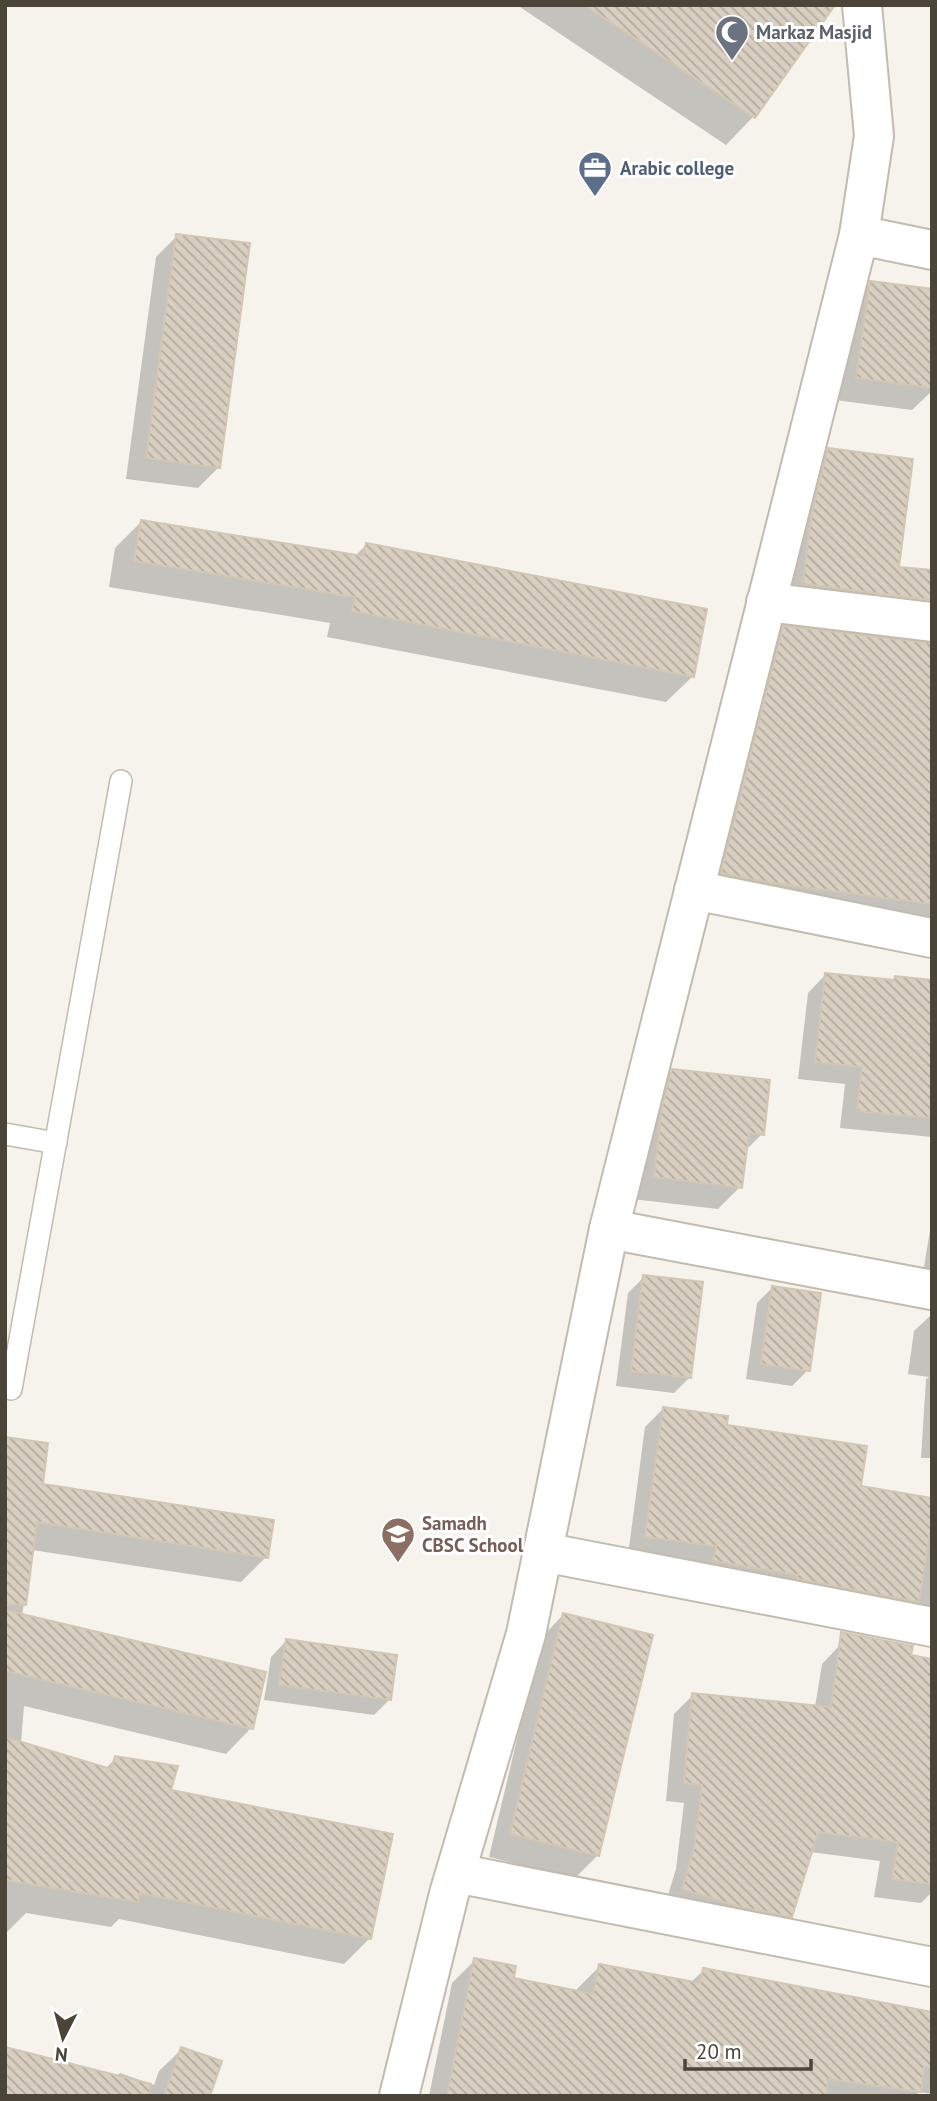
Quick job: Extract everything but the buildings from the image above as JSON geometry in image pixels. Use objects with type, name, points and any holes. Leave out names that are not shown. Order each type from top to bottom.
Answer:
[{"type":"street","points":[[399,2096],[456,1873],[526,1634],[609,1229],[859,235],[874,136],[862,5]]},
{"type":"street","points":[[859,235],[932,250]]},
{"type":"street","points":[[766,602],[932,622]]},
{"type":"street","points":[[694,890],[932,938]]},
{"type":"street","points":[[609,1229],[932,1290]]},
{"type":"street","points":[[542,1552],[932,1626]]},
{"type":"street","points":[[456,1873],[932,1967]]},
{"type":"lane","points":[[11,1389],[121,781]]},
{"type":"lane","points":[[5,1134],[56,1143]]},
{"type":"place","name":"Markaz Masjid","points":[[732,62]]},
{"type":"place","name":"Arabic college","points":[[595,198]]},
{"type":"place","name":"Samadh CBSC School","points":[[398,1564]]}]
